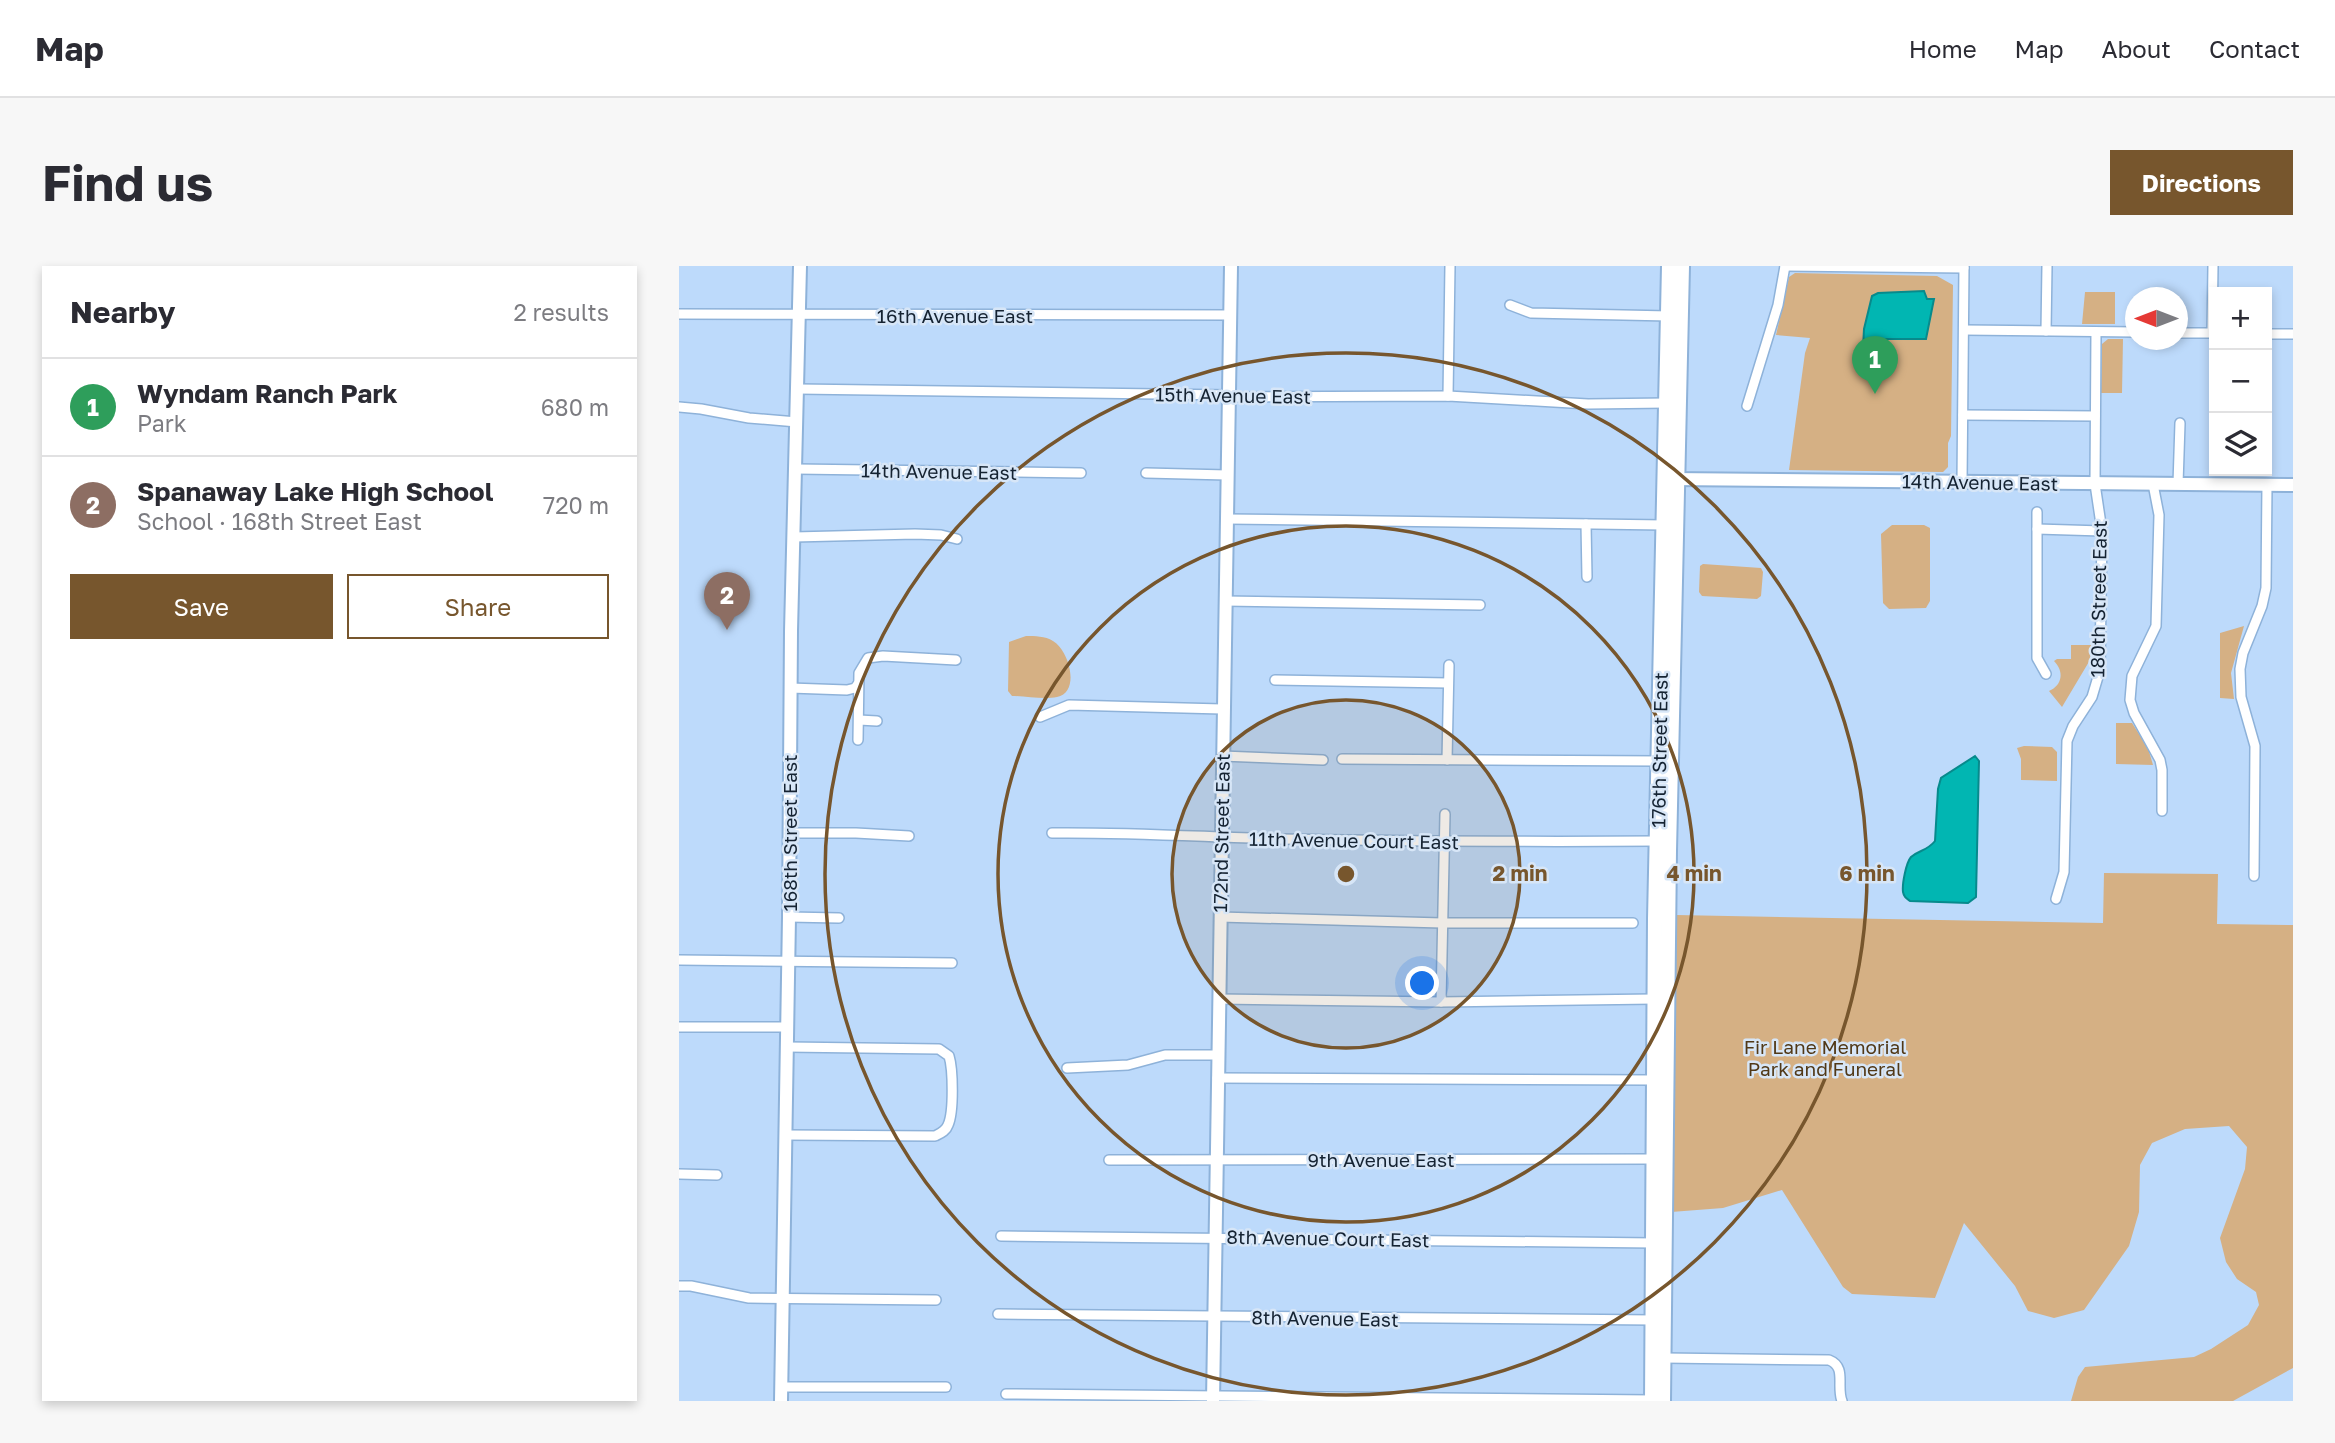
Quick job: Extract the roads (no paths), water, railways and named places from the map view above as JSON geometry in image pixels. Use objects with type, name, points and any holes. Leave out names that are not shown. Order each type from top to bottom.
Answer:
[{"type":"main road","name":"176th Street East","points":[[1656,1401],[1663,1376],[1664,1358],[1668,903],[1674,613],[1672,479],[1667,403],[1669,266]]},
{"type":"main road","name":"176th Street East","points":[[1656,1401],[1653,1320],[1653,1080],[1664,525],[1672,479],[1682,266]]},
{"type":"main road","points":[[1664,525],[1669,533],[1669,602],[1674,613]]},
{"type":"main road","points":[[1657,841],[1662,848],[1662,892],[1668,903]]},
{"type":"main road","points":[[1654,1242],[1658,1249],[1658,1288],[1664,1296]]},
{"type":"main road","points":[[1653,1320],[1658,1326],[1657,1364],[1663,1376]]},
{"type":"street","name":"168th Street East","points":[[781,1401],[789,961],[790,688],[800,266]]},
{"type":"street","name":"172nd Street East","points":[[1213,1399],[1231,266]]},
{"type":"street","points":[[1448,396],[1450,266]]},
{"type":"street","points":[[1747,406],[1778,305],[1785,266],[1964,267],[1962,482]]},
{"type":"street","points":[[2046,331],[2047,266]]},
{"type":"street","points":[[2213,266],[2213,287]]},
{"type":"street","points":[[1510,305],[1531,313],[1669,316]]},
{"type":"street","name":"16th Avenue East","points":[[679,314],[1231,315]]},
{"type":"street","points":[[1964,330],[2125,332]]},
{"type":"street","name":"180th Street East","points":[[2056,900],[2064,872],[2067,741],[2099,680],[2102,531],[2095,484],[2096,332]]},
{"type":"street","points":[[2188,333],[2209,333]]},
{"type":"street","points":[[2272,334],[2293,334]]},
{"type":"street","name":"15th Avenue East","points":[[799,389],[1236,397],[1448,396],[1588,404],[1667,403]]},
{"type":"street","points":[[679,407],[797,422]]},
{"type":"street","points":[[1963,415],[2095,416]]},
{"type":"street","points":[[2178,484],[2179,423]]},
{"type":"street","name":"14th Avenue East","points":[[796,469],[1081,473]]},
{"type":"street","points":[[1146,473],[1227,475]]},
{"type":"street","name":"14th Avenue East","points":[[1672,479],[2293,485]]},
{"type":"street","points":[[2153,484],[2159,515],[2156,626],[2132,677],[2130,700],[2134,713],[2160,760],[2162,811]]},
{"type":"street","points":[[2254,876],[2255,746],[2241,697],[2240,668],[2266,589],[2267,485]]},
{"type":"street","points":[[2037,512],[2037,658],[2046,674]]},
{"type":"street","points":[[1227,519],[1664,525]]},
{"type":"street","points":[[1587,524],[1587,577]]},
{"type":"street","points":[[2037,529],[2102,531]]},
{"type":"street","points":[[794,537],[915,534],[957,539]]},
{"type":"street","points":[[1225,601],[1480,605]]},
{"type":"street","points":[[858,740],[858,684],[863,663],[873,656],[956,660]]},
{"type":"street","points":[[1447,760],[1449,664]]},
{"type":"street","points":[[1275,680],[1448,683]]},
{"type":"street","points":[[790,688],[847,690],[858,684]]},
{"type":"street","points":[[1040,717],[1069,705],[1223,709]]},
{"type":"street","points":[[859,720],[877,721]]},
{"type":"street","points":[[1222,756],[1323,760]]},
{"type":"street","points":[[1342,759],[1659,761]]},
{"type":"street","points":[[1441,1002],[1445,814]]},
{"type":"street","name":"11th Avenue Court East","points":[[1052,833],[1105,832],[1444,842],[1657,841]]},
{"type":"street","points":[[789,833],[909,836]]},
{"type":"street","points":[[789,917],[839,918]]},
{"type":"street","points":[[1220,917],[1442,923],[1633,923]]},
{"type":"street","points":[[679,960],[952,963]]},
{"type":"street","points":[[1219,999],[1441,1002],[1654,999]]},
{"type":"street","points":[[679,1027],[787,1027]]},
{"type":"street","points":[[786,1135],[930,1137],[943,1132],[949,1125],[952,1073],[949,1056],[943,1051],[930,1048],[787,1047]]},
{"type":"street","points":[[1067,1068],[1128,1065],[1165,1055],[1217,1055]]},
{"type":"street","points":[[1217,1079],[1653,1080]]},
{"type":"street","name":"9th Avenue East","points":[[1109,1160],[1654,1159]]},
{"type":"street","points":[[679,1174],[717,1175]]},
{"type":"street","name":"8th Avenue Court East","points":[[1001,1236],[1654,1242]]},
{"type":"street","points":[[679,1286],[749,1298],[936,1300]]},
{"type":"street","name":"8th Avenue East","points":[[998,1314],[1653,1320]]},
{"type":"street","points":[[1664,1358],[1833,1361],[1839,1368],[1839,1395],[1842,1401]]},
{"type":"street","points":[[781,1387],[946,1387]]},
{"type":"street","points":[[1006,1394],[1213,1399],[1656,1401]]},
{"type":"place","name":"Wyndam Ranch Park","points":[[1875,394]]},
{"type":"place","name":"Spanaway Lake High School","points":[[727,630]]},
{"type":"park label","name":"Fir Lane Memorial Park and Funeral","points":[[1825,1057]]}]
